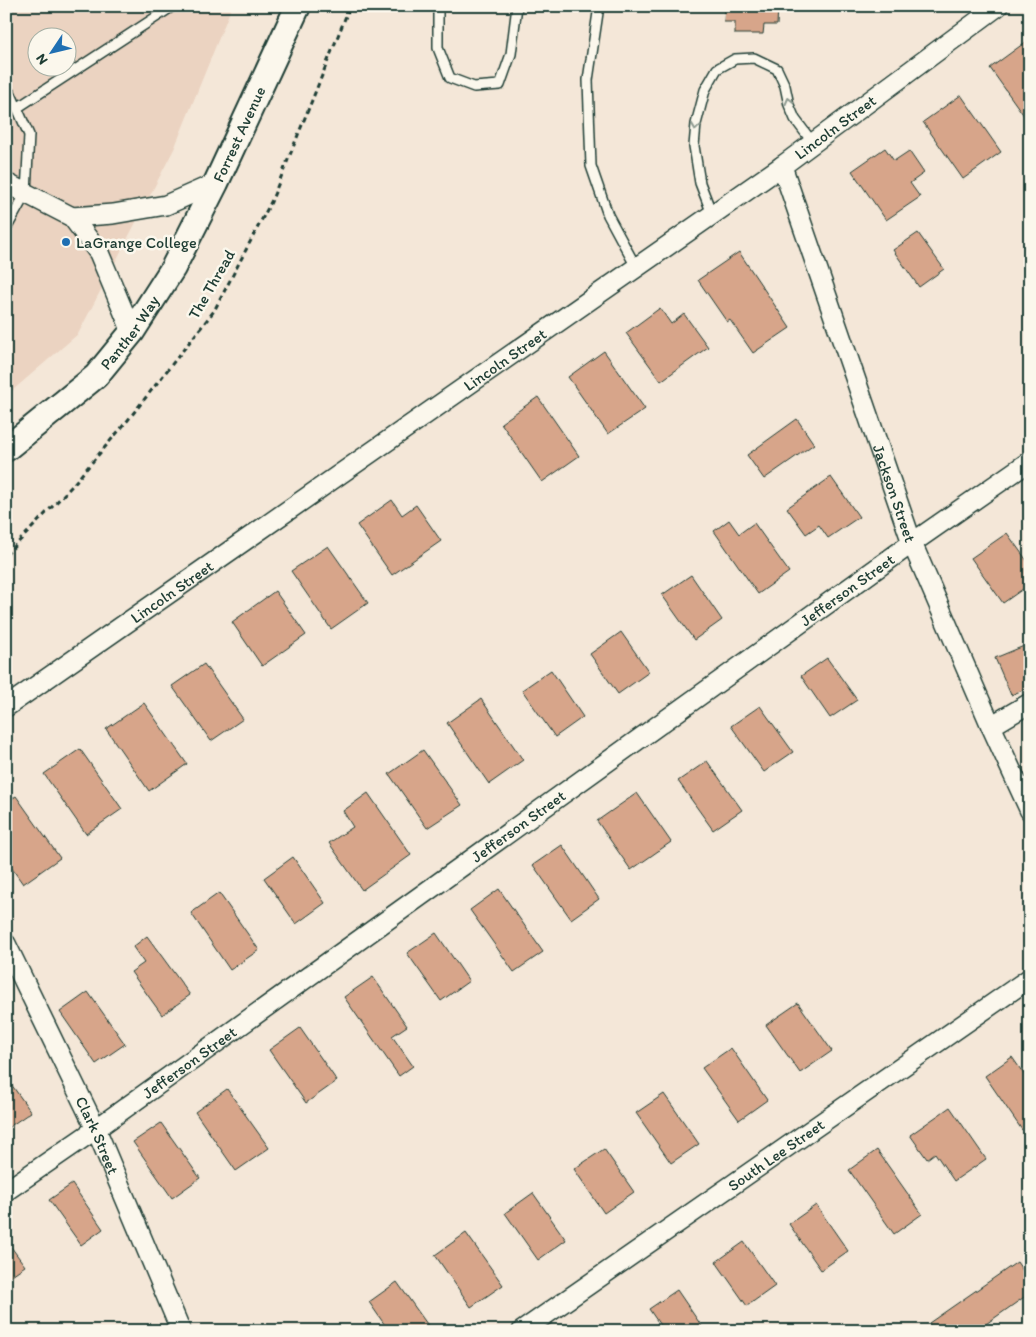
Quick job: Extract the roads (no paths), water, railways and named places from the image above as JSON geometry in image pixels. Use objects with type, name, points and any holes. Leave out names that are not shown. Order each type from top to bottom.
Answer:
[{"type":"street","name":"Forrest Avenue","points":[[72,217],[113,214],[166,205],[216,183],[298,6]]},
{"type":"street","name":"Lincoln Street","points":[[6,706],[782,166],[998,6]]},
{"type":"street","name":"Jackson Street","points":[[782,166],[912,543],[1030,811]]},
{"type":"street","points":[[6,183],[72,217],[99,253],[132,332]]},
{"type":"street","name":"Panther Way","points":[[6,449],[96,376],[132,332],[174,268],[216,183]]},
{"type":"street","name":"Jefferson Street","points":[[6,1191],[96,1129],[912,543],[1030,461]]},
{"type":"street","points":[[991,726],[1030,703]]},
{"type":"street","name":"Clark Street","points":[[6,944],[96,1129],[181,1331]]},
{"type":"street","name":"South Lee Street","points":[[522,1331],[1030,978]]},
{"type":"lane","points":[[17,108],[173,6]]},
{"type":"lane","points":[[438,6],[438,48],[450,78],[474,87],[500,85],[511,54],[517,6]]},
{"type":"lane","points":[[599,6],[588,80],[591,166],[608,215],[636,267]]},
{"type":"lane","points":[[712,214],[700,183],[694,146],[696,124],[704,90],[717,68],[735,59],[754,58],[777,69],[785,86],[789,105],[795,119],[813,143]]},
{"type":"lane","points":[[6,90],[11,94],[29,135],[26,193],[6,229]]},
{"type":"place","name":"LaGrange College","points":[[66,242]]}]
